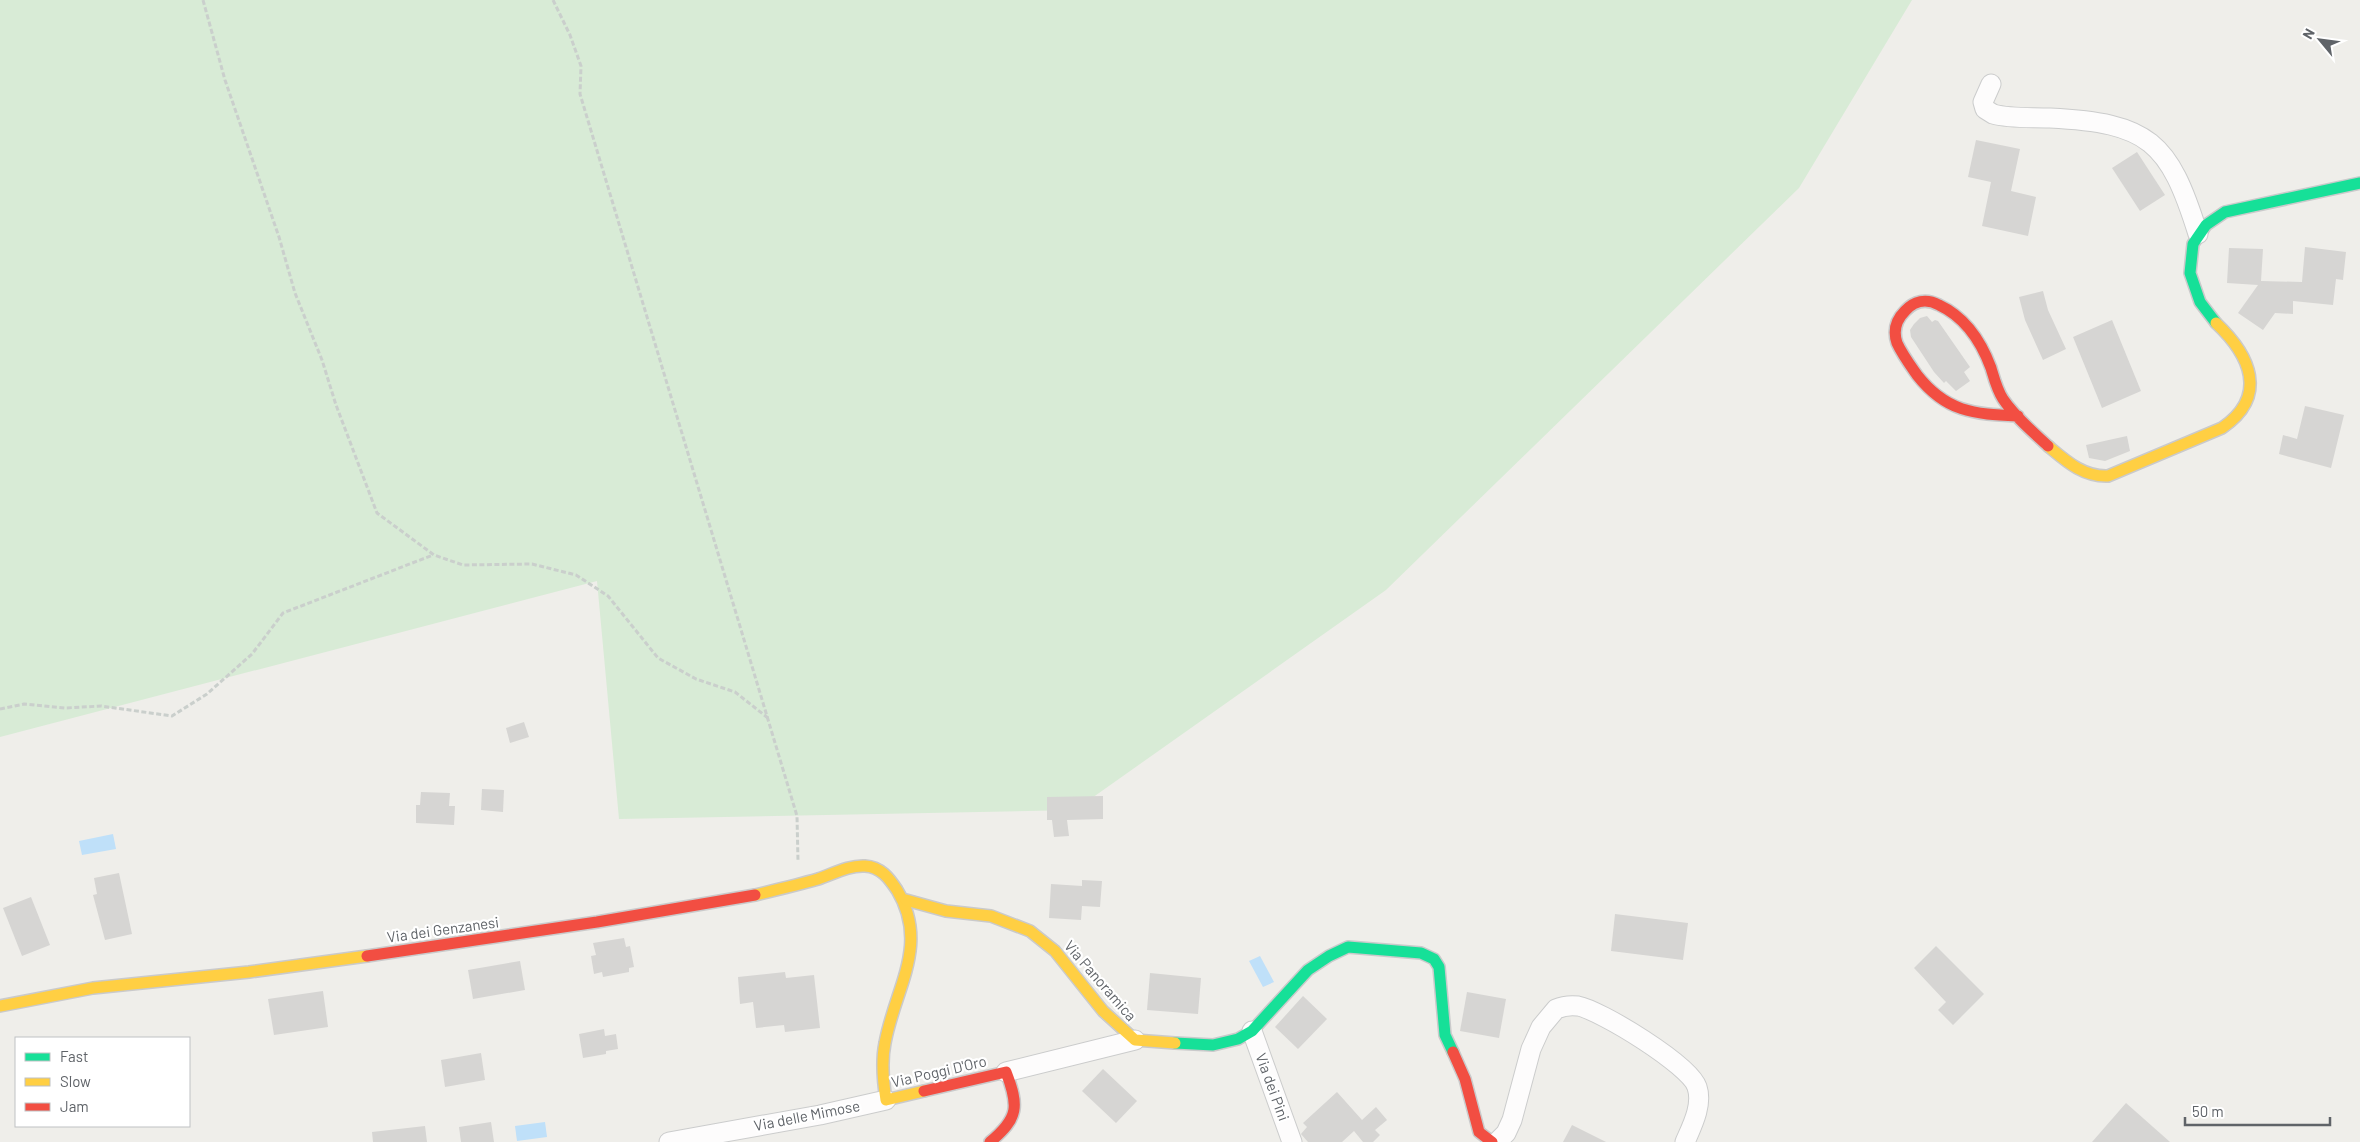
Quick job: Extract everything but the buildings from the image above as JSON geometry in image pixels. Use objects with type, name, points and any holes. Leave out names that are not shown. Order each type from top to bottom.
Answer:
[{"type":"street","points":[[1992,84],[1986,92],[1983,102],[1985,109],[1993,114],[2100,123],[2130,131],[2151,142],[2164,155],[2178,177],[2198,234]]},
{"type":"street","points":[[2018,416],[1965,410],[1944,401],[1932,393],[1896,340],[1896,325],[1904,311],[1913,304],[1924,300],[1936,303],[1959,317],[1979,341],[2001,396],[2018,416],[2073,466],[2088,474],[2102,477],[2120,472],[2215,432],[2238,417],[2249,397],[2247,368],[2238,346],[2208,315],[2198,299],[2191,278],[2189,263],[2192,246],[2198,234],[2212,218],[2225,212],[2360,183]]},
{"type":"street","name":"Via dei Genzanesi","points":[[0,1006],[39,996],[90,987],[247,972],[503,937],[730,900],[862,866],[885,874]]},
{"type":"street","name":"Via Poggi D'Oro","points":[[885,874],[906,900],[913,922],[913,943],[893,1008],[884,1049],[882,1068],[886,1100],[1006,1072],[1017,1100],[1016,1112],[1004,1130],[990,1142]]},
{"type":"street","name":"Via Panoramica","points":[[906,900],[946,911],[991,916],[1030,931],[1055,951],[1103,1011],[1135,1040],[1213,1044],[1232,1042],[1252,1031],[1302,976],[1338,950],[1356,947],[1414,951],[1428,955],[1434,959],[1439,967],[1445,1035],[1465,1079],[1479,1132],[1483,1137],[1492,1142]]},
{"type":"street","points":[[1497,1142],[1510,1126],[1536,1037],[1556,1009],[1568,1006],[1578,1006],[1598,1013],[1660,1050],[1686,1070],[1696,1083],[1699,1098],[1697,1111],[1685,1142]]},
{"type":"street","name":"Via dei Pini","points":[[1252,1031],[1292,1142]]},
{"type":"street","points":[[1006,1072],[1135,1040]]},
{"type":"street","name":"Via delle Mimose","points":[[669,1142],[828,1113],[886,1100]]},
{"type":"path","points":[[203,0],[225,80],[279,237],[294,293],[322,360],[336,405],[378,513],[434,555],[463,565],[532,564],[576,575],[608,596],[658,658],[696,679],[734,692],[768,718]]},
{"type":"path","points":[[552,0],[570,35],[581,66],[580,94],[797,816],[798,884]]},
{"type":"path","points":[[0,709],[24,704],[64,708],[101,706],[172,716],[207,694],[252,654],[283,613],[434,555]]},
{"type":"green space","points":[[0,0],[1912,0],[1799,188],[1386,590],[1075,810],[619,819],[597,581],[0,737]]},
{"type":"water","points":[[113,834],[116,849],[82,855],[79,841]]},
{"type":"water","points":[[1260,956],[1274,982],[1263,987],[1249,961]]},
{"type":"water","points":[[545,1122],[547,1137],[517,1141],[515,1126]]},
{"type":"traffic: fast","points":[[2216,323],[2200,302],[2190,273],[2193,244],[2206,225],[2225,212],[2360,183]]},
{"type":"traffic: fast","points":[[1175,1043],[1213,1045],[1238,1039],[1252,1031],[1308,970],[1329,956],[1348,947],[1421,953],[1434,959],[1439,967],[1445,1035],[1453,1052]]},
{"type":"traffic: slow","points":[[2048,446],[2075,467],[2091,474],[2108,476],[2222,428],[2237,416],[2246,403],[2250,389],[2245,362],[2238,348],[2216,323]]},
{"type":"traffic: slow","points":[[755,895],[818,879],[847,868],[859,866],[876,868],[888,877],[897,890],[906,910],[910,929],[910,948],[907,966],[884,1050],[883,1072],[886,1100],[924,1091]]},
{"type":"traffic: slow","points":[[906,900],[946,911],[991,916],[1030,931],[1055,951],[1103,1011],[1135,1040],[1175,1043]]},
{"type":"traffic: slow","points":[[0,1006],[93,988],[249,972],[367,956]]},
{"type":"traffic: jam","points":[[2018,416],[2002,415],[1987,414],[1962,409],[1939,397],[1928,387],[1917,375],[1897,343],[1896,326],[1899,318],[1905,311],[1912,305],[1925,301],[1939,305],[1957,316],[1971,331],[1982,348],[2003,399],[2013,412],[2019,418],[2048,446]]},
{"type":"traffic: jam","points":[[367,956],[597,922],[755,895]]},
{"type":"traffic: jam","points":[[1453,1052],[1465,1079],[1479,1132],[1492,1142]]},
{"type":"traffic: jam","points":[[924,1091],[1006,1072],[1013,1094],[1014,1111],[1007,1126],[990,1142]]}]
